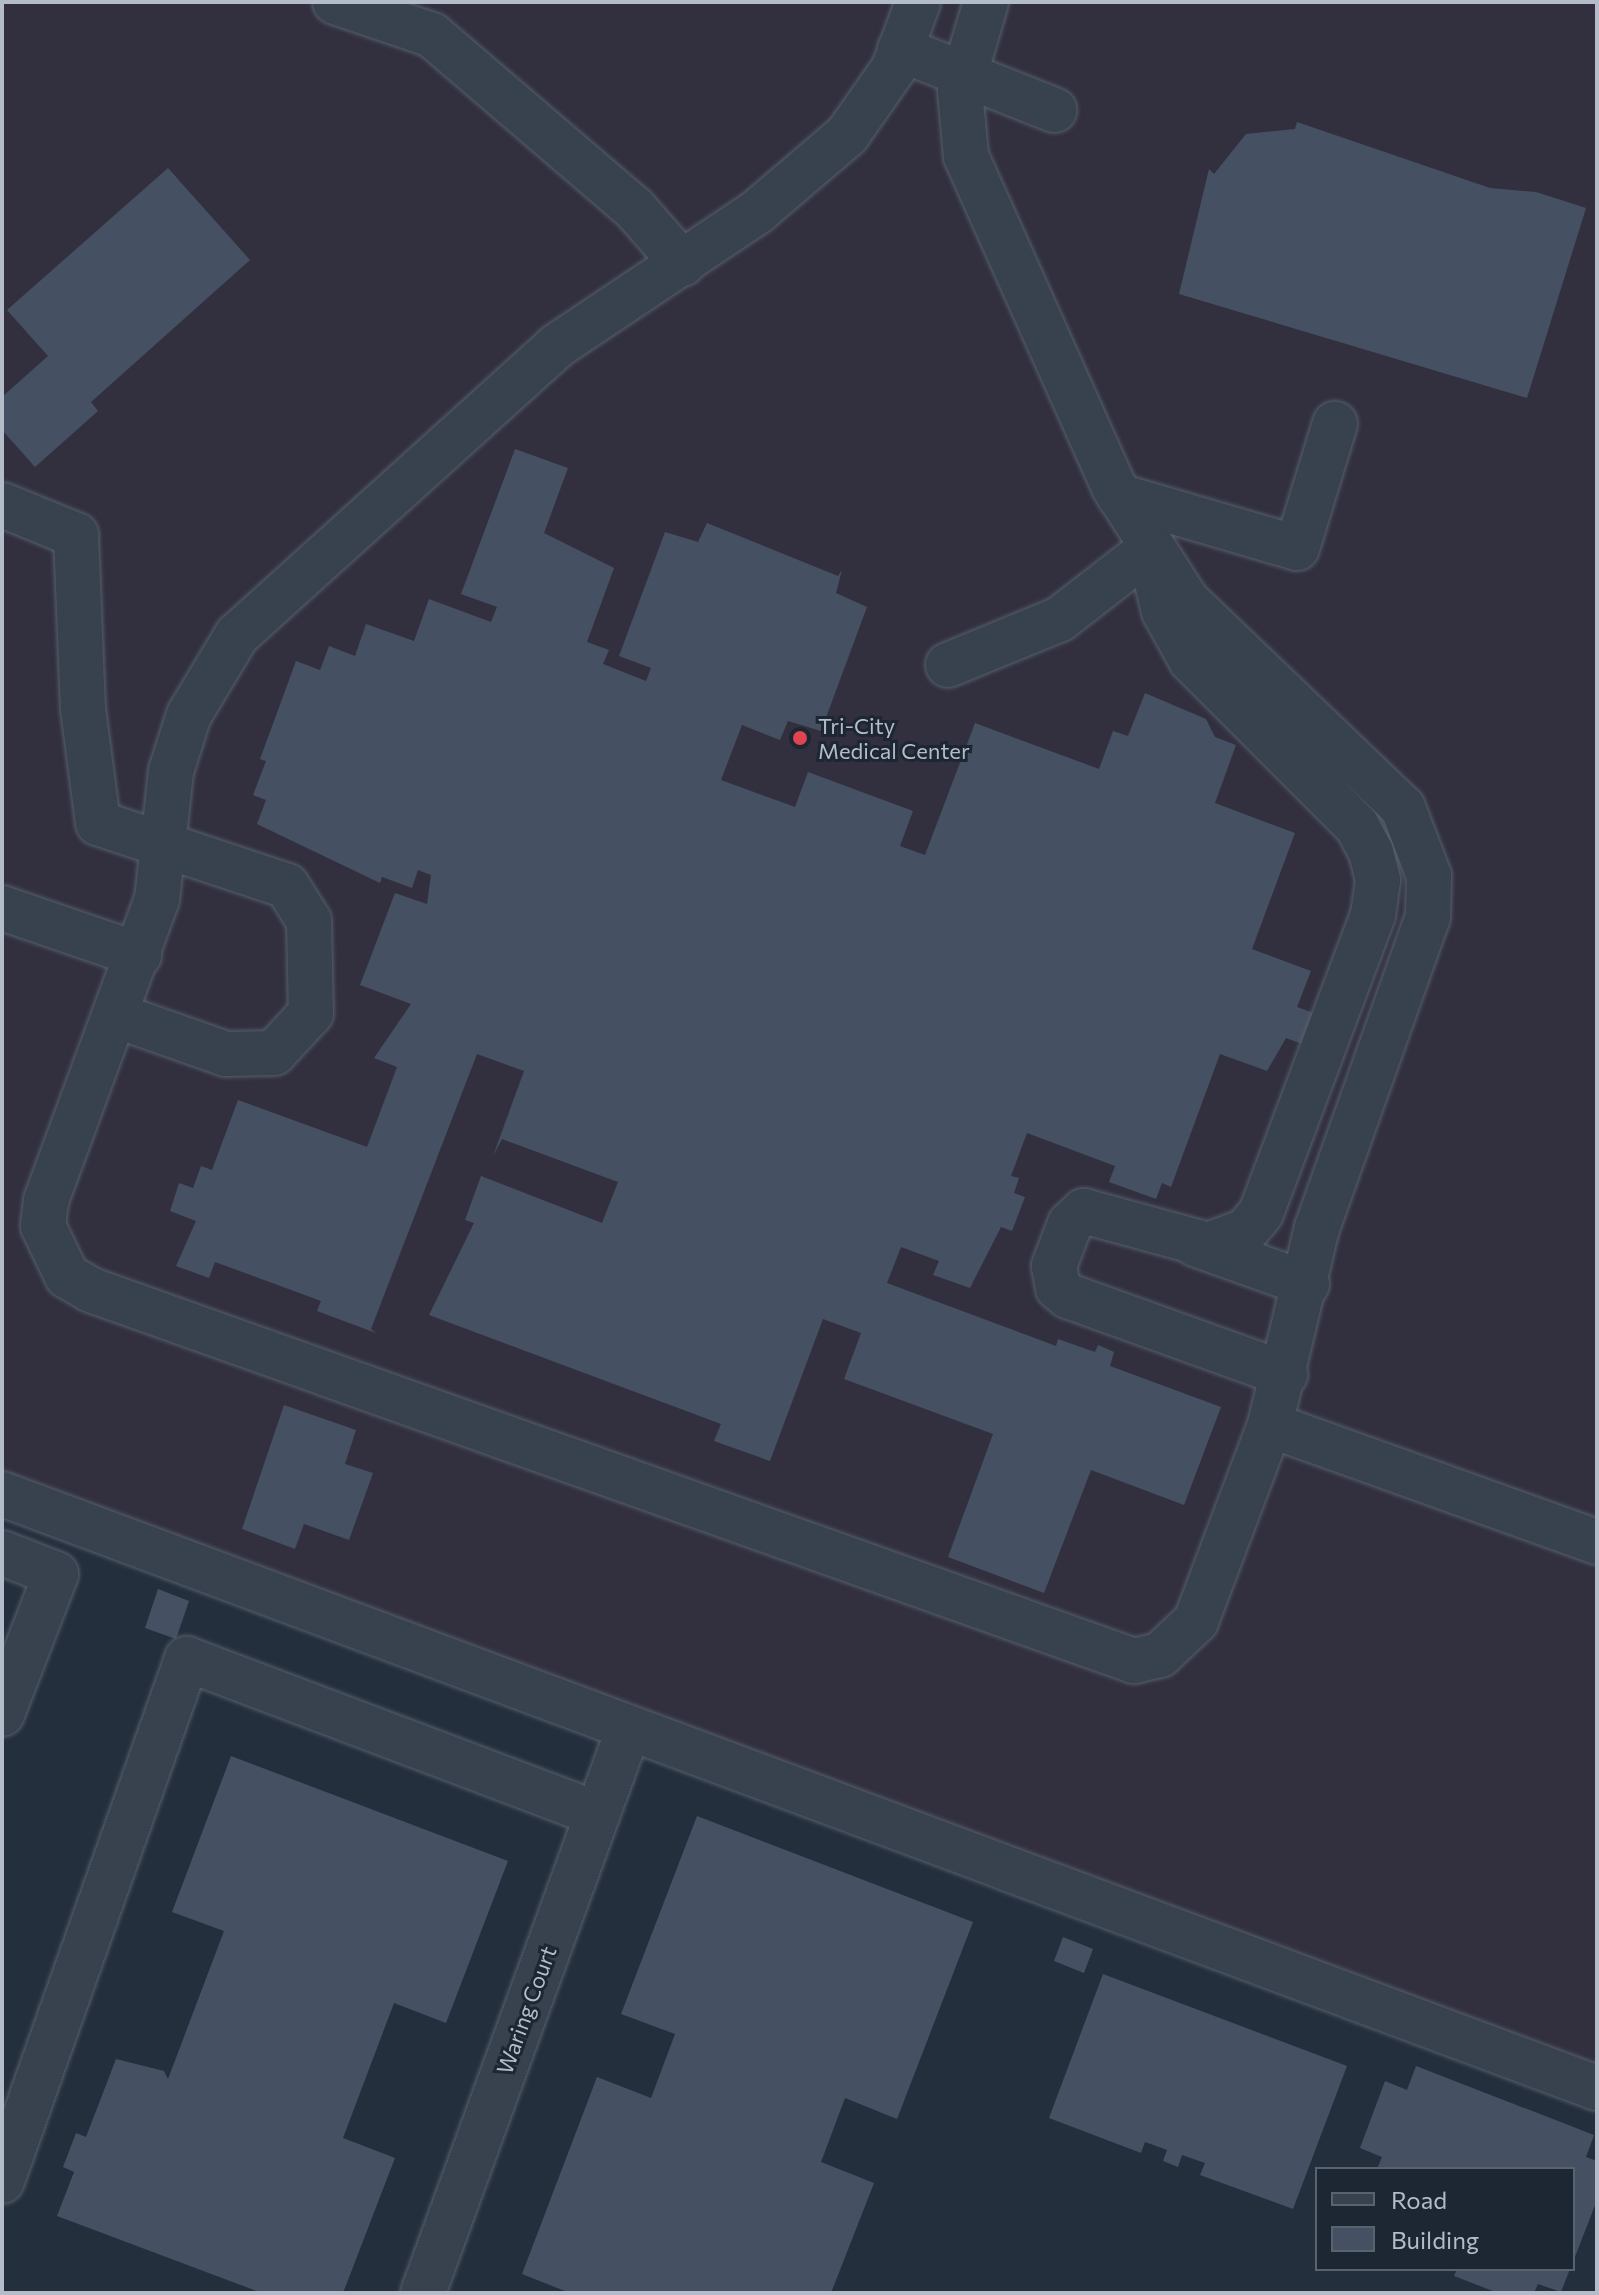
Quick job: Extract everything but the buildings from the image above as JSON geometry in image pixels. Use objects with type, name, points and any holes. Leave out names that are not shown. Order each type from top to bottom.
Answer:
[{"type":"street","points":[[335,2],[432,35],[634,208],[683,264]]},
{"type":"street","points":[[918,2],[900,49],[847,135],[683,264],[557,346],[237,635],[189,715],[171,771],[160,888],[118,1016],[46,1201],[50,1253],[67,1276],[1110,1657],[1160,1655],[1196,1621],[1270,1425],[1307,1284],[1317,1228],[1428,917],[1427,863],[1416,831],[1387,788],[1187,601],[1149,550],[1119,496],[975,181],[961,130],[963,73],[986,2]]},
{"type":"street","points":[[900,49],[1054,110]]},
{"type":"street","points":[[1119,496],[1297,548],[1335,424]]},
{"type":"street","points":[[2,505],[76,535],[83,709],[98,823],[287,886],[301,900],[309,921],[311,1013],[297,1037],[250,1059],[118,1016]]},
{"type":"street","points":[[948,665],[1060,619],[1149,550]]},
{"type":"street","points":[[1149,550],[1164,611],[1191,660],[1357,826],[1378,880],[1373,915],[1261,1213],[1228,1241],[1185,1241]]},
{"type":"street","points":[[2,908],[139,955]]},
{"type":"street","points":[[1285,1374],[1068,1296],[1053,1278],[1070,1224],[1084,1211],[1185,1241],[1307,1284]]},
{"type":"street","points":[[1270,1425],[1597,1542]]},
{"type":"street","points":[[2,1494],[1597,2088]]},
{"type":"street","points":[[2,1553],[56,1574],[2,1714]]},
{"type":"street","points":[[2,2181],[187,1659],[597,1814]]},
{"type":"street","name":"Waring Court","points":[[423,2293],[629,1728]]},
{"type":"shaded area","name":"Tri-City Medical Center","points":[[2,2],[1597,2],[1597,2067],[2,1474]]},
{"type":"place","name":"Tri-City Medical Center","points":[[800,738]]}]
